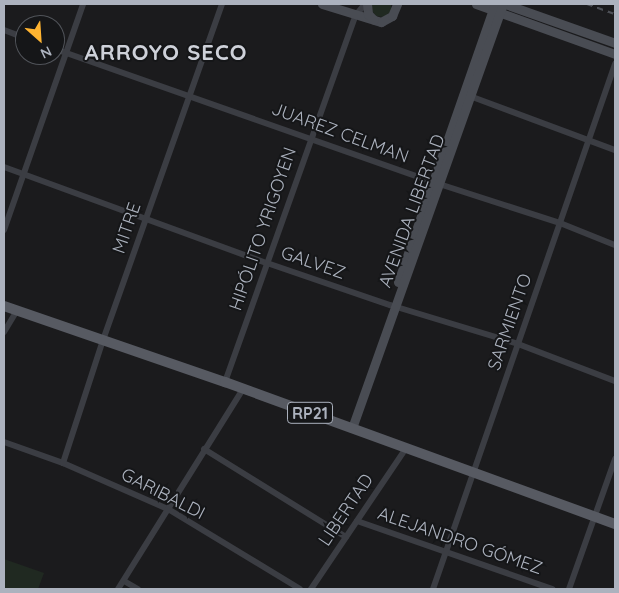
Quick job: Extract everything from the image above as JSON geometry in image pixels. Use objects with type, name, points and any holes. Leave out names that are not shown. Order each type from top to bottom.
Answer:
[{"type":"main road","name":"RP21","points":[[4,306],[225,382],[615,524]]},
{"type":"street","points":[[4,230],[83,4]]},
{"type":"street","name":"MITRE","points":[[62,463],[103,340],[222,4]]},
{"type":"street","points":[[322,4],[381,22],[389,19],[396,5]]},
{"type":"street","points":[[366,4],[368,14],[374,20]]},
{"type":"street","name":"HIPÓLITO YRIGOYEN","points":[[225,382],[356,15],[366,4]]},
{"type":"street","points":[[476,4],[499,7],[615,43]]},
{"type":"street","points":[[499,7],[615,54]]},
{"type":"street","name":"AVENIDA LIBERTAD","points":[[350,427],[499,7]]},
{"type":"street","name":"JUAREZ CELMAN","points":[[66,53],[436,183],[560,223],[615,245]]},
{"type":"street","name":"SARMIENTO","points":[[433,589],[615,64]]},
{"type":"street","points":[[467,95],[615,150]]},
{"type":"street","name":"GALVEZ","points":[[4,167],[267,263],[392,306],[518,344],[615,381]]},
{"type":"street","points":[[4,332],[17,310]]},
{"type":"street","points":[[118,589],[243,389]]},
{"type":"street","name":"GARIBALDI","points":[[4,442],[62,463],[168,509],[300,589]]},
{"type":"street","name":"LIBERTAD","points":[[310,589],[406,448]]},
{"type":"street","points":[[204,449],[346,537]]},
{"type":"street","points":[[569,589],[615,459]]},
{"type":"street","name":"ALEJANDRO GÓMEZ","points":[[357,521],[446,550],[552,589]]},
{"type":"street","points":[[124,581],[138,589]]},
{"type":"shaded area","points":[[372,4],[391,4],[391,12],[383,17],[376,16],[372,11]]},
{"type":"shaded area","points":[[4,559],[44,573],[38,589],[4,589]]},
{"type":"railway","points":[[587,4],[615,14]]},
{"type":"district","name":"ARROYO SECO","points":[[166,53]]}]
